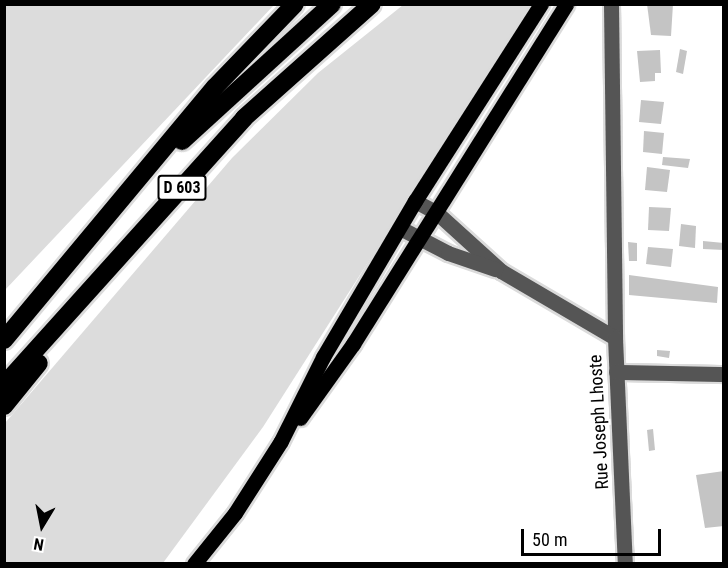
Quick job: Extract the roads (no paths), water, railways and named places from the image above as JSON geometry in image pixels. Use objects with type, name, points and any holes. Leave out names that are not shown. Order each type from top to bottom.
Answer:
[{"type":"highway","points":[[133,183],[295,4]]},
{"type":"highway","name":"D 603","points":[[4,339],[133,183],[332,4]]},
{"type":"highway","name":"D 603","points":[[4,385],[244,118],[372,4]]},
{"type":"highway","points":[[4,406],[72,312]]},
{"type":"main road","points":[[194,564],[235,513],[280,441],[328,348],[415,201],[541,4]]},
{"type":"main road","points":[[280,441],[335,372],[566,4]]},
{"type":"street","points":[[611,4],[615,338]]},
{"type":"street","points":[[415,201],[436,212],[501,271]]},
{"type":"street","points":[[400,228],[418,240],[501,271]]},
{"type":"street","name":"Rue Joseph Lhoste","points":[[501,271],[615,338],[625,564]]},
{"type":"street","points":[[616,372],[723,374]]}]
